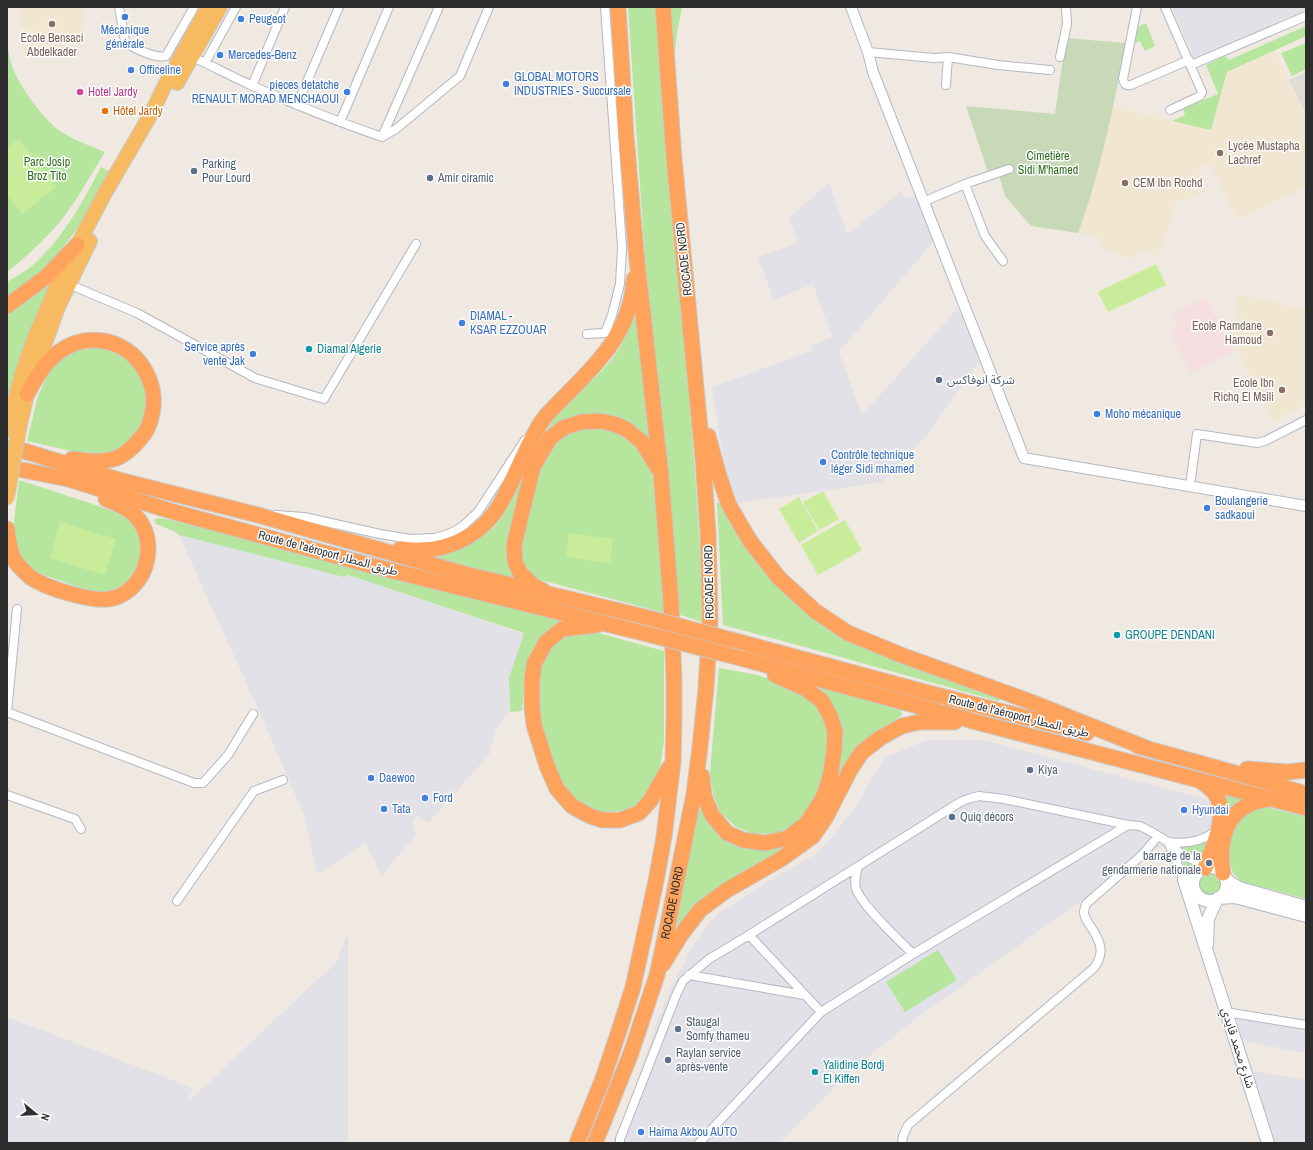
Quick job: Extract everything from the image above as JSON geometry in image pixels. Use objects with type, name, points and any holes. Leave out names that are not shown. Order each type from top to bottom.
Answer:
[{"type":"highway","points":[[7,498],[11,429],[22,373],[34,339],[61,276],[77,245],[151,114],[185,36],[208,7]]},
{"type":"highway","points":[[11,429],[27,394],[53,320],[68,284],[116,192],[220,7]]},
{"type":"highway","name":"ROCADE NORD","points":[[577,1143],[602,1081],[633,987],[664,837],[673,762],[674,679],[671,602],[661,475],[636,251],[626,136],[618,7]]},
{"type":"highway","name":"ROCADE NORD","points":[[595,1143],[631,1053],[657,975],[694,794],[706,688],[710,620],[708,526],[697,393],[674,158],[663,7]]},
{"type":"highway","points":[[7,306],[46,277],[77,245]]},
{"type":"highway","points":[[351,541],[412,550],[444,547],[464,539],[480,528],[496,511],[506,495],[516,470],[541,422],[606,354],[620,331],[629,308],[634,286],[636,251]]},
{"type":"highway","points":[[24,451],[83,461],[102,461],[118,457],[134,447],[148,428],[153,411],[154,394],[149,377],[140,362],[126,349],[110,342],[94,340],[77,342],[62,350],[49,360],[27,394]]},
{"type":"highway","points":[[697,393],[719,476],[729,505],[750,541],[779,578],[815,611],[848,633],[901,655],[1031,702],[1146,748]]},
{"type":"highway","points":[[553,596],[535,587],[520,573],[516,562],[514,545],[533,467],[550,438],[563,428],[581,422],[600,421],[614,424],[626,429],[642,442],[661,475]]},
{"type":"highway","name":"Route de l'aéroport طريق المطار","points":[[7,448],[24,451],[119,480],[351,541],[465,574],[645,617],[929,693],[1146,748],[1306,794]]},
{"type":"highway","name":"Route de l'aéroport طريق المطار","points":[[7,467],[68,479],[174,512],[365,564],[744,659],[984,724],[1306,808]]},
{"type":"highway","points":[[7,529],[12,554],[23,571],[44,584],[73,594],[95,598],[113,598],[123,594],[138,581],[145,567],[149,551],[145,532],[139,520],[131,513],[123,507],[103,498],[32,472]]},
{"type":"highway","points":[[607,624],[562,629],[546,642],[534,664],[532,707],[534,724],[547,766],[557,788],[572,806],[590,816],[602,820],[620,820],[639,812],[650,801],[673,762]]},
{"type":"highway","points":[[700,747],[704,796],[712,815],[727,833],[743,840],[765,843],[788,838],[806,824],[823,798],[830,777],[834,751],[835,730],[822,701],[806,690],[744,659]]},
{"type":"highway","points":[[657,975],[680,936],[700,910],[727,890],[781,859],[813,836],[826,817],[850,770],[862,752],[880,738],[902,726],[919,722],[984,724]]},
{"type":"highway","points":[[1211,766],[1288,772],[1306,770]]},
{"type":"highway","points":[[1199,780],[1215,793],[1220,803],[1221,813],[1214,870]]},
{"type":"highway","points":[[1214,870],[1221,860],[1222,842],[1230,822],[1236,814],[1242,808],[1257,801],[1269,798]]},
{"type":"main road","points":[[1206,954],[1208,919],[1217,899],[1225,892],[1226,882],[1214,870]]},
{"type":"main road","points":[[1306,906],[1234,886],[1214,870],[1197,873],[1192,887],[1207,900],[1228,897],[1242,898],[1306,916]]},
{"type":"main road","name":"شارع محمد قايدي","points":[[1192,887],[1192,910],[1268,1143]]},
{"type":"street","points":[[119,7],[125,41],[128,45],[158,57],[166,56],[185,36],[194,7]]},
{"type":"street","points":[[205,63],[236,7]]},
{"type":"street","points":[[252,86],[285,7]]},
{"type":"street","points":[[297,105],[338,7]]},
{"type":"street","points":[[340,122],[389,7]]},
{"type":"street","points":[[382,137],[440,7]]},
{"type":"street","points":[[192,58],[297,105],[382,137],[396,129],[460,76],[489,7]]},
{"type":"street","points":[[587,334],[605,333],[612,315],[620,284],[622,247],[605,7]]},
{"type":"street","points":[[851,7],[868,52],[873,72],[1024,458],[1133,477],[1190,485],[1306,506]]},
{"type":"street","points":[[1060,57],[1067,24],[1066,7]]},
{"type":"street","points":[[1137,7],[1123,80],[1127,86],[1131,86],[1190,63],[1306,16]]},
{"type":"street","points":[[1165,7],[1202,93],[1200,96],[1170,110]]},
{"type":"street","points":[[868,52],[934,58],[948,57],[998,65],[1050,70]]},
{"type":"street","points":[[946,85],[948,57]]},
{"type":"street","points":[[923,202],[965,184],[1009,169]]},
{"type":"street","points":[[965,184],[985,236],[1002,261]]},
{"type":"street","points":[[68,284],[138,313],[255,378],[324,399],[416,244]]},
{"type":"street","points":[[1190,485],[1197,434],[1257,443],[1265,441],[1306,420]]},
{"type":"street","points":[[258,516],[280,515],[304,517],[412,539],[434,538],[446,535],[464,525],[478,512],[517,451],[541,422]]},
{"type":"street","points":[[17,609],[7,712],[194,783],[203,784],[228,755],[253,714]]},
{"type":"street","points":[[178,901],[254,791],[283,780]]},
{"type":"street","points":[[7,795],[75,819],[81,829]]},
{"type":"street","points":[[620,1143],[677,993],[683,981],[689,975],[709,959],[962,801],[979,796],[1004,799],[1128,825],[1140,826],[1150,830],[1168,842],[1182,855],[1214,870]]},
{"type":"street","points":[[699,1143],[821,1012],[913,954],[1128,825]]},
{"type":"street","points":[[1168,842],[1186,843],[1202,839],[1219,827]]},
{"type":"street","points":[[902,1143],[903,1136],[908,1125],[1094,968],[1100,959],[1099,940],[1085,919],[1084,912],[1086,904],[1143,854],[1158,836]]},
{"type":"street","points":[[1168,842],[1192,887]]},
{"type":"street","points":[[858,867],[856,889],[862,901],[913,954]]},
{"type":"street","points":[[749,935],[821,1012]]},
{"type":"street","points":[[689,975],[804,994]]},
{"type":"street","points":[[1226,1012],[1306,1025]]},
{"type":"shaded area","name":"Ecole Bensaci Abdelkader","points":[[19,7],[82,7],[83,41],[66,41],[66,53],[23,56]]},
{"type":"shaded area","points":[[1172,7],[1306,7],[1306,10],[1195,59]]},
{"type":"shaded area","name":"Lycée Mustapha Lachref","points":[[1274,51],[1306,114],[1306,187],[1238,220],[1212,168],[1202,164],[1198,173],[1206,193],[1176,202],[1160,256],[1139,250],[1137,259],[1110,253],[1104,248],[1098,238],[1093,235],[1078,233],[1088,206],[1113,107],[1211,130],[1227,72]]},
{"type":"shaded area","points":[[1306,72],[1306,114],[1289,80]]},
{"type":"shaded area","points":[[829,182],[847,234],[902,191],[904,197],[916,198],[934,241],[839,352],[862,415],[958,308],[980,361],[926,436],[883,482],[738,503],[727,474],[712,387],[812,351],[811,346],[832,337],[813,284],[774,300],[758,257],[798,243],[789,218]]},
{"type":"shaded area","name":"Ecole Ramdane Hamoud","points":[[1236,294],[1306,309],[1306,405],[1273,421],[1230,335],[1237,331]]},
{"type":"shaded area","points":[[1207,297],[1233,351],[1191,373],[1169,331],[1178,324],[1174,313]]},
{"type":"shaded area","points":[[179,535],[346,577],[348,575],[524,634],[509,677],[509,713],[496,728],[489,755],[428,823],[417,816],[412,820],[416,835],[382,875],[366,843],[317,874],[304,815],[256,704]]},
{"type":"shaded area","points":[[927,740],[984,740],[1212,801],[1214,826],[1202,835],[1177,841],[1155,849],[914,1020],[846,1075],[780,1143],[612,1143],[626,1112],[659,1016],[674,982],[692,947],[703,930],[719,913],[754,890],[819,852],[857,805],[884,758]]},
{"type":"shaded area","points":[[348,932],[348,1143],[7,1143],[7,1017],[193,1088],[188,1102],[328,971],[338,959]]},
{"type":"shaded area","points":[[1234,1014],[1306,1027],[1304,1053],[1243,1041]]},
{"type":"shaded area","points":[[1251,1071],[1306,1080],[1306,1143],[1273,1143]]},
{"type":"green space","points":[[628,7],[656,7],[670,193],[700,542],[702,622],[680,615],[644,245]]},
{"type":"green space","points":[[671,7],[682,7],[677,32],[674,62]]},
{"type":"green space","points":[[1146,23],[1155,46],[1145,51],[1140,41],[1135,43],[1138,27]]},
{"type":"green space","points":[[1306,26],[1306,36],[1227,72],[1211,130],[1172,121],[1185,115],[1183,109],[1218,94],[1206,65],[1225,56],[1229,60]]},
{"type":"green space","name":"Cimetière Sidi M'hamed","points":[[1066,38],[1126,43],[1100,163],[1078,233],[1031,226],[1005,196],[997,168],[988,172],[966,106],[1055,114]]},
{"type":"green space","points":[[1306,43],[1306,69],[1292,76],[1281,53]]},
{"type":"green space","name":"Parc Josip Broz Tito","points":[[7,44],[12,65],[18,79],[28,96],[42,114],[63,133],[105,152],[66,215],[34,249],[7,272]]},
{"type":"green space","points":[[19,139],[56,187],[22,214],[7,195],[7,148]]},
{"type":"green space","points":[[101,167],[111,172],[72,235],[44,269],[31,281],[7,298],[7,282],[33,265],[54,243],[72,219]]},
{"type":"green space","points":[[1156,264],[1166,285],[1108,312],[1098,292]]},
{"type":"green space","points":[[53,279],[30,330],[7,399],[7,314],[30,299]]},
{"type":"green space","points":[[637,307],[653,450],[644,435],[560,422],[551,426],[540,444],[514,520],[523,582],[428,556],[463,548],[486,534],[500,520],[511,502],[528,463],[546,429],[563,408],[601,372],[612,359],[627,334]]},
{"type":"green space","points":[[103,346],[123,354],[140,372],[148,392],[145,417],[137,432],[125,446],[115,452],[93,456],[27,441],[38,396],[52,366],[71,352],[86,347]]},
{"type":"green space","points":[[585,427],[600,427],[621,431],[634,441],[652,469],[665,613],[533,578],[527,571],[523,562],[522,547],[533,498],[543,463],[551,450],[562,438]]},
{"type":"green space","points":[[19,480],[84,501],[115,512],[129,519],[141,536],[142,557],[137,573],[125,584],[107,592],[89,591],[36,572],[27,565],[18,553],[14,538],[14,521]]},
{"type":"green space","points":[[823,491],[839,519],[819,530],[803,502]]},
{"type":"green space","points":[[799,497],[818,531],[799,543],[779,509]]},
{"type":"green space","points":[[717,503],[724,503],[792,599],[1002,699],[998,701],[723,625]]},
{"type":"green space","points":[[159,518],[564,621],[550,628],[536,645],[528,666],[522,711],[510,712],[509,677],[524,634],[521,632],[348,575],[344,577],[179,535],[174,531],[156,524],[154,520]]},
{"type":"green space","points":[[845,520],[862,550],[818,575],[801,545]]},
{"type":"green space","points":[[60,522],[116,539],[105,575],[50,558]]},
{"type":"green space","points":[[569,533],[613,539],[610,563],[566,557]]},
{"type":"green space","points":[[595,632],[664,651],[664,741],[660,769],[644,800],[626,810],[610,812],[596,811],[583,804],[572,795],[562,781],[544,741],[538,686],[542,659],[551,643],[566,633]]},
{"type":"green space","points":[[719,668],[753,674],[784,683],[801,692],[819,707],[828,729],[828,757],[815,799],[808,812],[790,827],[775,834],[751,833],[736,827],[720,812],[713,794],[710,773]]},
{"type":"green space","points":[[818,686],[901,710],[902,715],[892,723],[821,818],[672,938],[699,809],[754,846],[812,824],[841,731],[836,710]]},
{"type":"green space","points":[[1216,792],[1249,800],[1215,847]]},
{"type":"green space","points":[[1266,807],[1306,817],[1306,899],[1240,881],[1233,873],[1229,860],[1229,838],[1237,822],[1253,809]]},
{"type":"green space","points":[[1210,837],[1203,859],[1193,856],[1179,846],[1195,844]]},
{"type":"green space","points":[[1181,859],[1196,865],[1188,878]]},
{"type":"green space","points":[[1210,871],[1219,874],[1222,883],[1219,892],[1210,895],[1201,892],[1198,883],[1201,874]]},
{"type":"green space","points":[[938,950],[957,980],[905,1012],[886,982]]},
{"type":"place","name":"Mécanique générale","points":[[125,17]]},
{"type":"place","name":"Peugeot","points":[[241,19]]},
{"type":"place","name":"Ecole Bensaci Abdelkader","points":[[52,24]]},
{"type":"place","name":"Mercedes-Benz","points":[[220,55]]},
{"type":"place","name":"Officeline","points":[[131,70]]},
{"type":"place","name":"GLOBAL MOTORS INDUSTRIES - Succursale","points":[[506,84]]},
{"type":"place","name":"Hotel Jardy","points":[[80,92]]},
{"type":"place","name":"pieces detatche RENAULT MORAD MENCHAOUI","points":[[347,92]]},
{"type":"place","name":"Hôtel Jardy","points":[[105,111]]},
{"type":"place","name":"Lycée Mustapha Lachref","points":[[1220,153]]},
{"type":"place","name":"Parking Pour Lourd","points":[[194,171]]},
{"type":"place","name":"Amir ciramic","points":[[430,178]]},
{"type":"place","name":"CEM Ibn Rochd","points":[[1125,183]]},
{"type":"place","name":"DIAMAL - KSAR EZZOUAR","points":[[462,323]]},
{"type":"place","name":"Ecole Ramdane Hamoud","points":[[1270,333]]},
{"type":"place","name":"Diamal Algerie","points":[[309,349]]},
{"type":"place","name":"Service après vente Jak","points":[[253,354]]},
{"type":"place","name":"شركة انوفاكس","points":[[939,380]]},
{"type":"place","name":"Ecole Ibn Richq El Msili","points":[[1282,390]]},
{"type":"place","name":"Moho mécanique","points":[[1097,414]]},
{"type":"place","name":"Contrôle technique léger Sidi mhamed","points":[[823,462]]},
{"type":"place","name":"Boulangerie sadkaoui","points":[[1207,508]]},
{"type":"place","name":"GROUPE DENDANI","points":[[1117,635]]},
{"type":"place","name":"Kiya","points":[[1030,770]]},
{"type":"place","name":"Daewoo","points":[[371,778]]},
{"type":"place","name":"Ford","points":[[425,798]]},
{"type":"place","name":"Tata","points":[[384,809]]},
{"type":"place","name":"Hyundai","points":[[1184,810]]},
{"type":"place","name":"Quiq décors","points":[[952,817]]},
{"type":"place","name":"barrage de la gendarmerie nationale","points":[[1209,863]]},
{"type":"place","name":"Staugal Somfy thameu","points":[[678,1029]]},
{"type":"place","name":"Raylan service après-vente","points":[[668,1060]]},
{"type":"place","name":"Yalidine Bordj El Kiffen","points":[[815,1072]]},
{"type":"place","name":"Haima Akbou AUTO","points":[[641,1132]]}]
